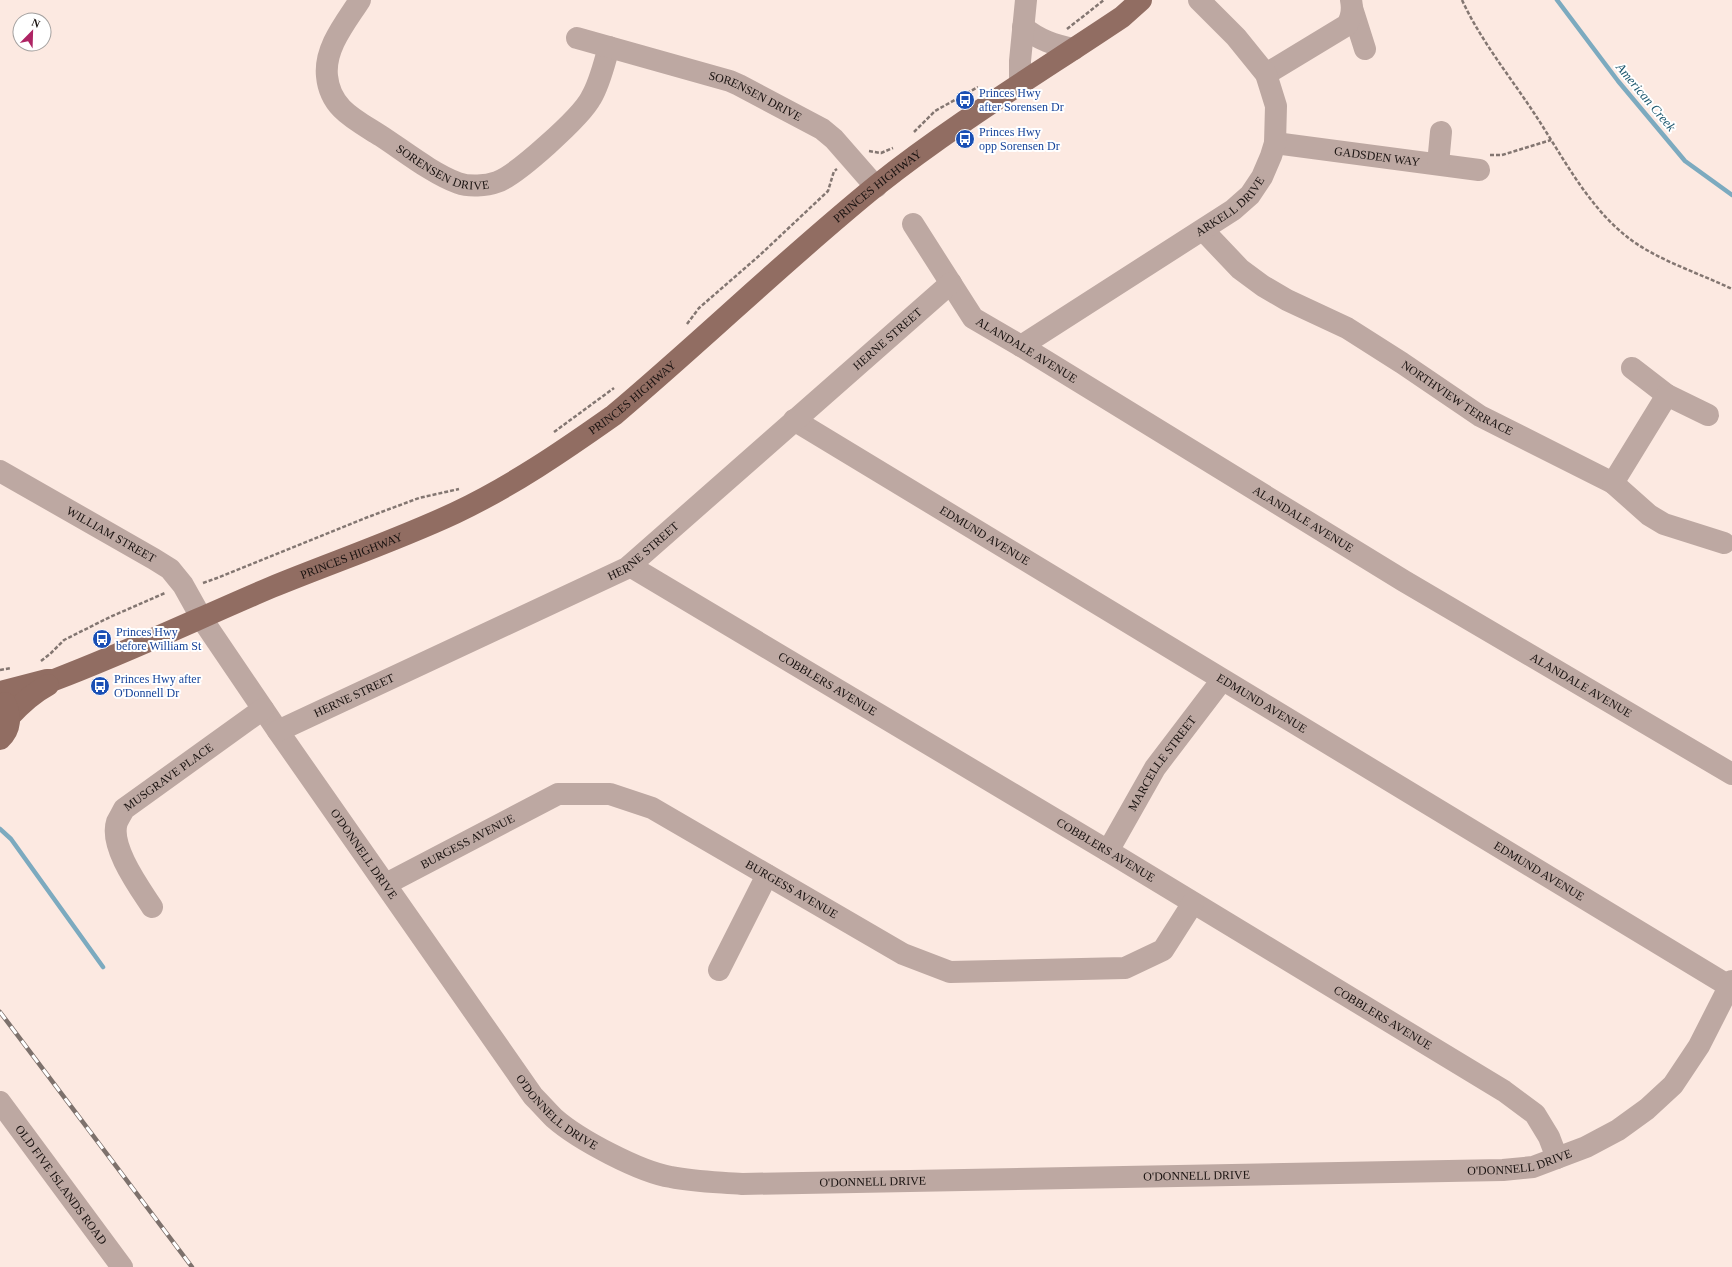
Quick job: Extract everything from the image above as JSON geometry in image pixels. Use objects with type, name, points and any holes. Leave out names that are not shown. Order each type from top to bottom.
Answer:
[{"type":"main road","name":"PRINCES HIGHWAY","points":[[9,717],[25,701],[54,680],[95,665],[273,587],[454,513],[523,477],[577,442],[614,415],[876,187],[964,121],[1122,17],[1141,0]]},
{"type":"main road","name":"PRINCES HIGHWAY","points":[[0,692],[47,680],[54,680]]},
{"type":"main road","points":[[0,697],[5,703],[9,717],[6,730],[0,738]]},
{"type":"street","name":"SORENSEN DRIVE","points":[[360,0],[329,52],[326,76],[332,94],[341,110],[430,168],[459,183],[471,185],[496,183],[507,178],[531,159],[583,111],[592,98],[609,47]]},
{"type":"street","points":[[1020,84],[1020,61],[1026,0]]},
{"type":"street","name":"ARKELL DRIVE","points":[[1021,346],[1233,210],[1250,195],[1262,177],[1275,143],[1276,106],[1266,74],[1236,37],[1200,0]]},
{"type":"street","points":[[1266,74],[1347,25],[1351,19],[1352,4]]},
{"type":"street","points":[[1352,4],[1365,49]]},
{"type":"street","points":[[1023,27],[1034,37],[1046,43],[1074,49]]},
{"type":"street","name":"SORENSEN DRIVE","points":[[577,38],[730,80],[810,121],[822,129],[876,187]]},
{"type":"street","points":[[1438,164],[1441,132]]},
{"type":"street","name":"GADSDEN WAY","points":[[1275,143],[1479,170]]},
{"type":"street","name":"ALANDALE AVENUE","points":[[913,224],[973,318],[1404,581],[1732,774]]},
{"type":"street","name":"NORTHVIEW TERRACE","points":[[1203,230],[1240,269],[1263,286],[1287,300],[1347,328],[1480,416],[1613,483],[1649,515],[1664,524],[1724,543]]},
{"type":"street","name":"HERNE STREET","points":[[278,731],[630,566],[951,283]]},
{"type":"street","points":[[1632,368],[1667,395],[1708,415]]},
{"type":"street","points":[[1613,483],[1667,395]]},
{"type":"street","name":"EDMUND AVENUE","points":[[794,420],[1222,680],[1731,984]]},
{"type":"street","name":"WILLIAM STREET","points":[[0,472],[170,569],[185,588],[202,619]]},
{"type":"street","name":"COBBLERS AVENUE","points":[[630,566],[1108,851],[1504,1091],[1535,1114],[1549,1136],[1558,1158]]},
{"type":"street","name":"O'DONNELL DRIVE","points":[[202,619],[278,731],[533,1096],[555,1118],[581,1136],[622,1159],[670,1177],[704,1182],[742,1184],[1495,1171],[1533,1167],[1586,1147],[1618,1130],[1647,1109],[1673,1085],[1699,1046],[1731,984]]},
{"type":"street","name":"MARCELLE STREET","points":[[1108,851],[1155,768],[1222,680]]},
{"type":"street","name":"MUSGRAVE PLACE","points":[[152,907],[122,858],[117,842],[116,824],[124,809],[137,798],[263,709]]},
{"type":"street","name":"BURGESS AVENUE","points":[[386,884],[558,794],[610,794],[652,808],[903,954],[950,972],[1125,968],[1163,950],[1193,903]]},
{"type":"street","points":[[719,970],[767,875]]},
{"type":"street","name":"OLD FIVE ISLANDS ROAD","points":[[0,1102],[122,1267]]},
{"type":"path","points":[[1046,43],[1078,21],[1104,0]]},
{"type":"path","points":[[1462,0],[1468,13],[1505,72],[1584,190],[1601,212],[1627,237],[1645,248],[1732,289]]},
{"type":"path","points":[[909,138],[935,111],[980,87]]},
{"type":"path","points":[[685,327],[699,308],[760,255],[828,191],[834,171],[866,151],[882,153],[898,146]]},
{"type":"path","points":[[553,433],[618,386]]},
{"type":"path","points":[[36,665],[64,640],[110,617],[164,594],[217,578],[419,498],[459,489],[466,485]]},
{"type":"path","points":[[0,670],[14,668]]},
{"type":"waterway","name":"American Creek","points":[[1557,0],[1618,81],[1685,161],[1732,195]]},
{"type":"waterway","points":[[0,829],[11,839],[103,967]]},
{"type":"railway","points":[[0,1012],[192,1267]]},
{"type":"place","name":"Princes Hwy after Sorensen Dr","points":[[965,100]]},
{"type":"place","name":"Princes Hwy opp Sorensen Dr","points":[[965,139]]},
{"type":"place","name":"Princes Hwy before William St","points":[[102,639]]},
{"type":"place","name":"Princes Hwy after O'Donnell Dr","points":[[100,686]]}]
